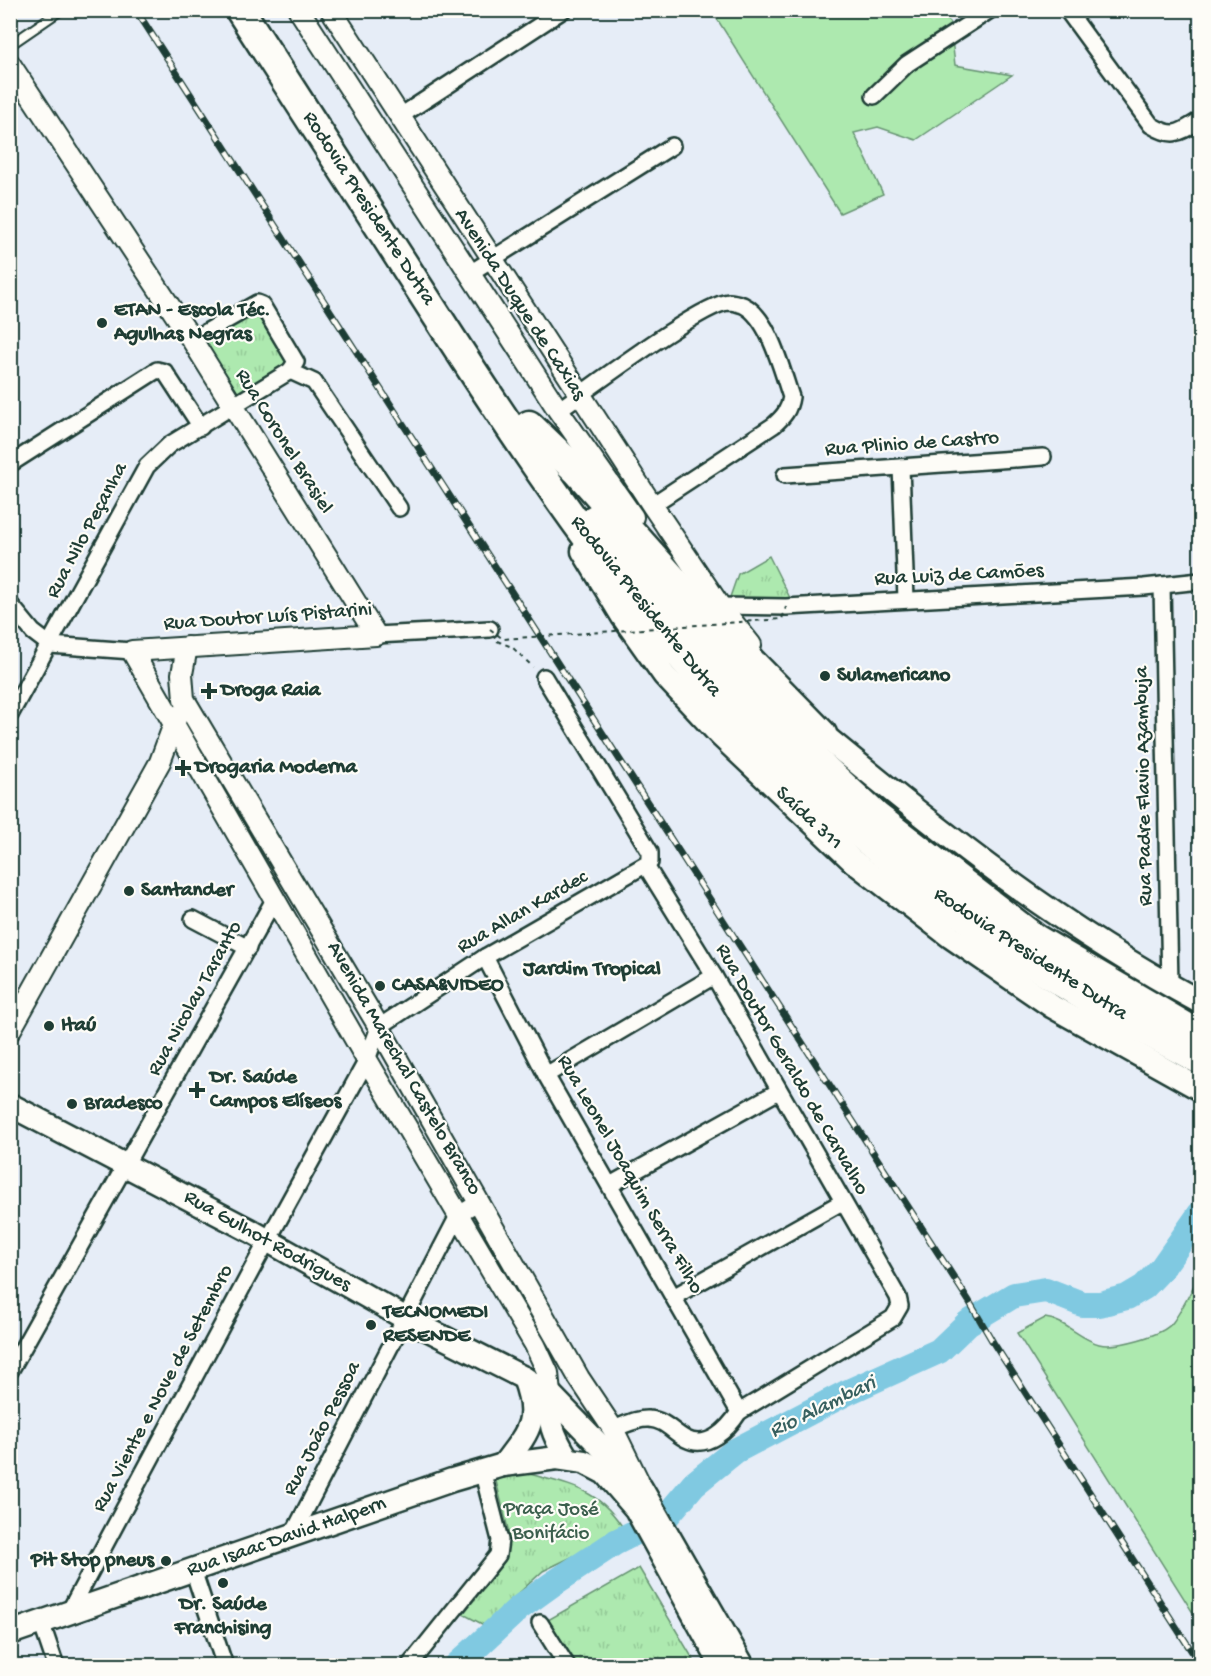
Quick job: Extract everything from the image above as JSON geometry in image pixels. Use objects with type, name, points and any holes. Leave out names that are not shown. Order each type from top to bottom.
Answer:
[{"type":"highway","name":"Rodovia Presidente Dutra","points":[[240,10],[524,434],[665,607],[756,705],[876,816],[1036,939],[1200,1035]]},
{"type":"highway","name":"Rodovia Presidente Dutra","points":[[262,10],[610,570],[735,717],[796,775],[907,871],[992,935],[1098,1004],[1200,1060]]},
{"type":"highway","points":[[524,434],[578,472],[706,616],[822,734]]},
{"type":"main road","name":"Saída 311","points":[[524,434],[623,617],[664,675],[786,800],[853,861],[951,937],[1053,1007],[1200,1089]]},
{"type":"main road","points":[[822,734],[991,871],[1068,924],[1200,1002]]},
{"type":"main road","name":"Rua Gulhot Rodrigues","points":[[10,1105],[268,1240],[405,1318],[524,1378],[550,1394],[643,1500]]},
{"type":"main road","points":[[493,1468],[520,1443],[533,1415],[533,1403],[524,1378]]},
{"type":"main road","points":[[550,1394],[549,1422],[552,1434],[567,1458]]},
{"type":"main road","name":"Rua Isaac David Halpern","points":[[10,1633],[493,1468],[548,1458],[567,1458]]},
{"type":"main road","name":"Avenida Marechal Castelo Branco","points":[[567,1458],[606,1473],[643,1500],[675,1561]]},
{"type":"main road","points":[[675,1561],[716,1664]]},
{"type":"main road","points":[[675,1561],[743,1665]]},
{"type":"street","name":"Avenida Duque de Caxias","points":[[299,10],[558,410],[640,527],[672,568],[700,596],[720,606]]},
{"type":"street","name":"Avenida Duque de Caxias","points":[[331,10],[651,505],[720,606],[822,734]]},
{"type":"street","points":[[399,117],[563,10]]},
{"type":"street","points":[[874,96],[907,64],[990,10]]},
{"type":"street","points":[[1067,10],[1151,125],[1169,134],[1179,133],[1200,120]]},
{"type":"street","name":"Rua Coronel Brasiel","points":[[10,64],[192,340],[375,635]]},
{"type":"street","points":[[470,273],[493,261],[672,146]]},
{"type":"street","points":[[558,410],[684,323],[713,306],[729,302],[744,306],[759,321],[773,344],[791,397],[786,415],[651,505]]},
{"type":"street","points":[[192,340],[257,303],[262,305],[296,358],[290,371],[314,382],[399,508]]},
{"type":"street","points":[[10,464],[157,370],[165,372],[201,427]]},
{"type":"street","name":"Rua Nilo Peçanha","points":[[10,715],[147,465],[169,445],[290,371]]},
{"type":"street","name":"Rua Plinio de Castro","points":[[785,475],[1042,457]]},
{"type":"street","points":[[901,467],[906,599]]},
{"type":"street","name":"Rua Luiz de Camões","points":[[720,606],[786,607],[1200,581]]},
{"type":"street","name":"Rua Padre Flavio Azambuja","points":[[1162,585],[1170,985]]},
{"type":"street","points":[[10,604],[33,632],[50,645]]},
{"type":"street","name":"Rua Doutor Luís Pistarini","points":[[50,645],[132,651],[490,629]]},
{"type":"street","name":"Avenida Marechal Castelo Branco","points":[[187,647],[182,674],[184,699],[379,1027],[579,1378],[614,1430],[643,1500]]},
{"type":"street","name":"Avenida Marechal Castelo Branco","points":[[132,651],[367,1060],[541,1356],[548,1373],[550,1394]]},
{"type":"street","name":"Rua Doutor Geraldo de Carvalho","points":[[544,677],[898,1297],[900,1306],[893,1318],[740,1412]]},
{"type":"street","points":[[10,1031],[160,762],[184,699]]},
{"type":"street","name":"Rua Allan Kardec","points":[[379,1027],[485,957],[648,859]]},
{"type":"street","name":"Rua Nicolau Taranto","points":[[10,1371],[127,1167],[275,898]]},
{"type":"street","points":[[193,919],[248,948]]},
{"type":"street","name":"Rua Leonel Joaquim Serra Filho","points":[[485,957],[546,1075],[740,1412]]},
{"type":"street","points":[[546,1075],[714,976]]},
{"type":"street","name":"Rua Viente e Nove de Setembro","points":[[69,1612],[367,1060],[379,1027]]},
{"type":"street","points":[[610,1185],[779,1091]]},
{"type":"street","points":[[459,1214],[479,1202]]},
{"type":"street","points":[[675,1296],[843,1202]]},
{"type":"street","name":"Rua João Pessoa","points":[[292,1536],[459,1214]]},
{"type":"street","points":[[614,1430],[639,1419],[651,1419],[666,1423],[686,1439],[699,1442],[710,1440],[729,1428],[740,1412]]},
{"type":"street","points":[[409,1665],[498,1555],[500,1540],[493,1468]]},
{"type":"street","points":[[193,1570],[225,1665]]},
{"type":"street","points":[[41,1622],[56,1665]]},
{"type":"street","points":[[540,1623],[567,1665]]},
{"type":"lane","points":[[10,45],[61,10]]},
{"type":"path","points":[[490,629],[503,639],[770,620],[782,619],[786,607]]},
{"type":"path","points":[[490,629],[496,640],[512,647],[544,677]]},
{"type":"green space","points":[[712,11],[938,11],[950,22],[955,65],[1012,75],[916,140],[878,127],[854,133],[883,194],[840,213]]},
{"type":"green space","points":[[258,305],[294,363],[235,401],[201,342]]},
{"type":"green space","points":[[769,556],[791,600],[728,603],[738,574]]},
{"type":"green space","points":[[1200,1273],[1200,1624],[1017,1333],[1045,1318],[1059,1322],[1099,1344],[1138,1340],[1159,1332],[1173,1322]]},
{"type":"green space","name":"Praça José Bonifácio","points":[[526,1473],[570,1486],[594,1497],[605,1506],[625,1531],[543,1571],[484,1625],[463,1614],[502,1565],[508,1529],[495,1477]]},
{"type":"green space","points":[[639,1568],[693,1659],[683,1665],[578,1665],[548,1620]]},
{"type":"waterway","name":"Rio Alambari","points":[[456,1666],[519,1608],[551,1585],[616,1542],[666,1517],[694,1484],[735,1451],[848,1392],[939,1351],[968,1323],[1014,1295],[1046,1290],[1082,1304],[1100,1304],[1127,1297],[1144,1287],[1162,1268],[1200,1214]]},
{"type":"railway","points":[[136,10],[969,1301],[994,1344],[1200,1664]]},
{"type":"place","name":"ETAN - Escola Téc. Agulhas Negras","points":[[102,323]]},
{"type":"place","name":"Sulamericano","points":[[825,676]]},
{"type":"place","name":"Droga Raia","points":[[209,691]]},
{"type":"place","name":"Drogaria Moderna","points":[[183,768]]},
{"type":"place","name":"Santander","points":[[129,891]]},
{"type":"place","name":"CASA&VIDEO","points":[[380,986]]},
{"type":"place","name":"Itaú","points":[[49,1026]]},
{"type":"place","name":"Dr. Saúde Campos Elíseos","points":[[197,1090]]},
{"type":"place","name":"Bradesco","points":[[72,1104]]},
{"type":"place","name":"TECNOMEDI RESENDE","points":[[371,1325]]},
{"type":"place","name":"Pit Stop pneus","points":[[166,1561]]},
{"type":"place","name":"Dr. Saúde Franchising","points":[[223,1583]]},
{"type":"district","name":"Jardim Tropical","points":[[592,970]]}]
